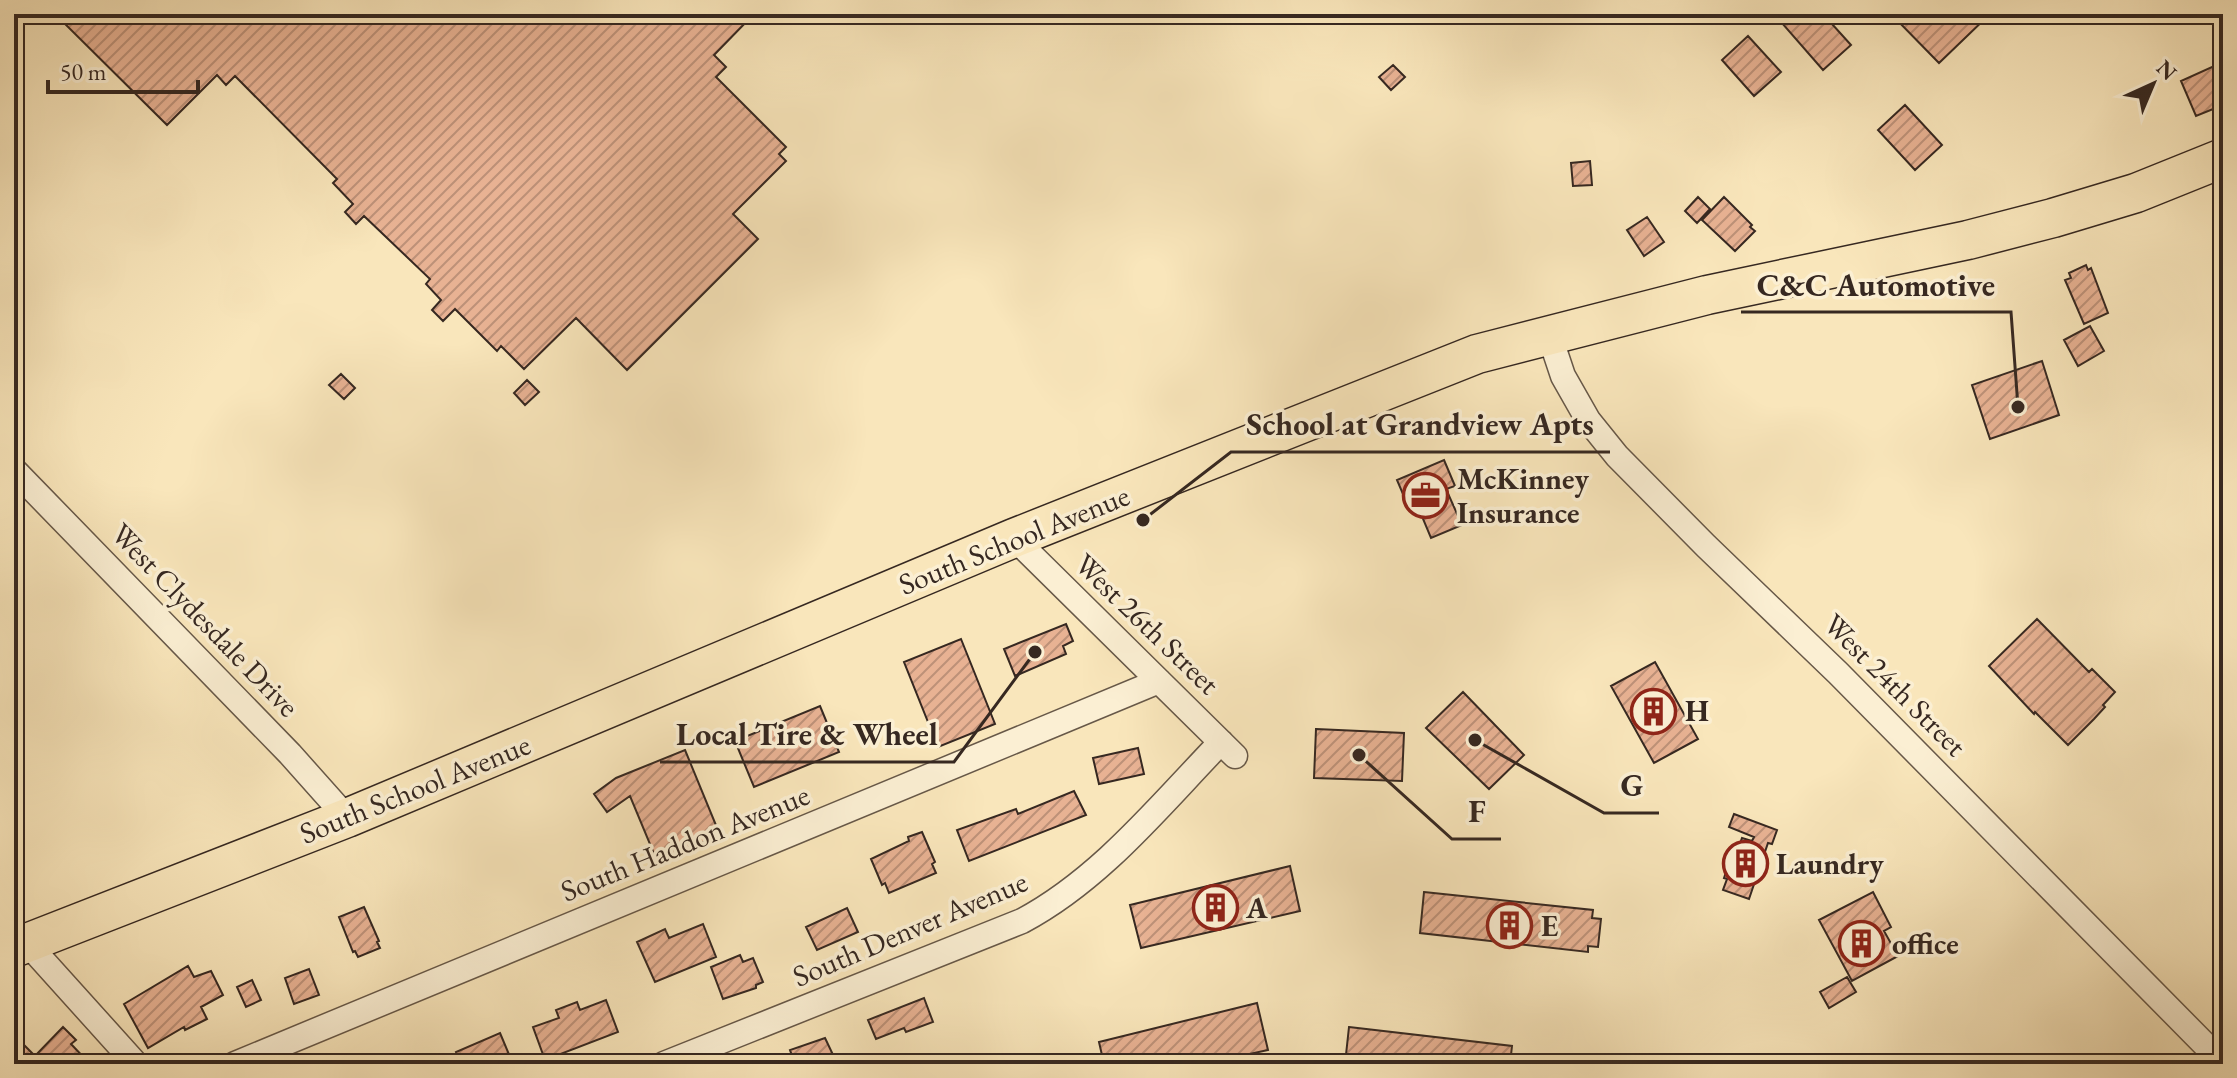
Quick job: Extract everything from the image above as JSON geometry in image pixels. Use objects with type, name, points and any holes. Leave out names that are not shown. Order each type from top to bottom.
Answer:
[{"type":"main road","name":"South School Avenue","points":[[21,946],[347,818],[1014,538],[1477,354],[1707,295],[1968,240],[2053,218],[2136,193],[2223,158]]},
{"type":"street","name":"West 24th Street","points":[[1549,334],[1563,376],[1588,420],[1617,456],[1850,684],[2223,1063]]},
{"type":"street","name":"West Clydesdale Drive","points":[[14,470],[290,754],[347,818]]},
{"type":"street","name":"West 26th Street","points":[[1014,538],[1228,749]]},
{"type":"street","name":"South Haddon Avenue","points":[[235,1064],[1159,681]]},
{"type":"street","name":"South Denver Avenue","points":[[664,1064],[1022,921],[1048,907],[1095,869],[1228,749]]},
{"type":"street","points":[[21,946],[136,1064]]},
{"type":"building","points":[[55,14],[754,14],[714,55],[726,67],[716,77],[786,147],[779,154],[786,161],[733,214],[758,239],[627,370],[576,318],[524,369],[501,346],[497,351],[455,309],[443,321],[432,310],[441,300],[426,284],[430,279],[364,216],[356,224],[345,212],[353,204],[333,183],[337,179],[235,76],[226,85],[217,75],[167,125]]},
{"type":"building","points":[[1774,14],[1823,14],[1851,45],[1823,70]]},
{"type":"building","points":[[1891,14],[1990,14],[1939,63]]},
{"type":"building","points":[[1748,36],[1781,72],[1754,96],[1722,60]]},
{"type":"building","points":[[2223,62],[2223,105],[2196,116],[2181,81]]},
{"type":"building","points":[[1393,65],[1405,77],[1391,90],[1379,77]]},
{"type":"building","points":[[1905,105],[1942,145],[1915,170],[1878,130]]},
{"type":"building","points":[[1590,161],[1592,185],[1573,186],[1571,163]]},
{"type":"building","points":[[1698,197],[1710,209],[1697,223],[1685,211]]},
{"type":"building","points":[[1724,197],[1755,231],[1735,251],[1702,220]]},
{"type":"building","points":[[1647,217],[1664,242],[1644,256],[1627,230]]},
{"type":"building","points":[[2086,265],[2088,270],[2091,268],[2108,313],[2084,324],[2065,280],[2071,278],[2069,273]]},
{"type":"building","points":[[2090,326],[2104,351],[2078,366],[2064,340]]},
{"type":"building","points":[[2042,361],[2059,415],[1990,439],[1972,385]]},
{"type":"building","points":[[341,374],[355,388],[344,399],[329,385]]},
{"type":"building","points":[[527,380],[539,392],[525,405],[514,393]]},
{"type":"building","name":"McKinney Insurance","points":[[1444,460],[1455,486],[1446,489],[1462,525],[1431,538],[1416,502],[1408,506],[1397,480]]},
{"type":"building","points":[[2037,619],[2089,672],[2092,669],[2115,692],[2103,705],[2105,707],[2068,745],[1989,666]]},
{"type":"building","points":[[1066,624],[1073,641],[1063,646],[1066,654],[1015,676],[1004,649]]},
{"type":"building","points":[[961,639],[995,724],[938,747],[904,662]]},
{"type":"building","name":"H","points":[[1655,662],[1698,739],[1654,763],[1611,686]]},
{"type":"building","points":[[1463,692],[1524,755],[1489,789],[1426,728]]},
{"type":"building","points":[[820,706],[839,752],[754,787],[735,741]]},
{"type":"building","points":[[1316,729],[1404,733],[1402,781],[1314,778]]},
{"type":"building","points":[[1138,748],[1144,774],[1099,784],[1093,758]]},
{"type":"building","points":[[685,750],[720,835],[657,861],[630,796],[607,812],[594,794],[616,778]]},
{"type":"building","points":[[1074,791],[1086,815],[969,861],[957,830],[1016,809],[1018,814]]},
{"type":"building","name":"Laundry","points":[[1734,814],[1777,830],[1772,844],[1768,843],[1749,899],[1723,890],[1734,848],[1738,849],[1742,838],[1752,841],[1754,837],[1729,827]]},
{"type":"building","points":[[922,832],[935,862],[932,864],[936,873],[889,893],[885,883],[882,885],[871,859]]},
{"type":"building","name":"A","points":[[1290,866],[1300,911],[1141,948],[1130,905]]},
{"type":"building","name":"E","points":[[1424,892],[1593,910],[1592,918],[1601,919],[1598,947],[1588,946],[1588,952],[1420,933]]},
{"type":"building","name":"office","points":[[1873,892],[1891,927],[1884,931],[1898,956],[1852,981],[1819,920]]},
{"type":"building","points":[[364,907],[380,948],[358,957],[339,917]]},
{"type":"building","points":[[847,908],[858,932],[817,950],[806,927]]},
{"type":"building","points":[[703,924],[716,957],[655,982],[637,942],[665,929],[669,938]]},
{"type":"building","points":[[740,955],[743,962],[753,958],[763,982],[756,988],[723,999],[711,967]]},
{"type":"building","points":[[188,966],[194,977],[211,971],[223,995],[201,1007],[207,1019],[185,1030],[184,1027],[148,1048],[124,1004]]},
{"type":"building","points":[[309,969],[319,995],[294,1004],[285,978]]},
{"type":"building","points":[[1847,977],[1856,992],[1829,1008],[1820,992]]},
{"type":"building","points":[[252,980],[261,1000],[246,1007],[237,987]]},
{"type":"building","points":[[924,998],[933,1022],[906,1032],[904,1028],[876,1039],[868,1020]]},
{"type":"building","points":[[606,1000],[618,1032],[545,1060],[533,1027],[559,1018],[556,1010],[577,1002],[580,1010]]},
{"type":"building","points":[[1257,1003],[1268,1050],[1204,1064],[1104,1064],[1099,1042]]},
{"type":"building","points":[[63,1027],[76,1040],[71,1044],[90,1064],[14,1064],[14,1055],[24,1045],[35,1056]]},
{"type":"building","points":[[1349,1027],[1512,1046],[1510,1064],[1345,1064]]},
{"type":"building","points":[[500,1033],[513,1064],[461,1064],[456,1052]]},
{"type":"building","points":[[825,1038],[835,1059],[823,1064],[795,1064],[790,1050]]},
{"type":"place","name":"C&C Automotive","points":[[2018,407]]},
{"type":"place","name":"McKinney Insurance","points":[[1426,496]]},
{"type":"place","name":"School at Grandview Apts","points":[[1143,520]]},
{"type":"place","name":"Local Tire & Wheel","points":[[1035,652]]},
{"type":"place","name":"H","points":[[1654,711]]},
{"type":"place","name":"G","points":[[1475,740]]},
{"type":"place","name":"F","points":[[1359,755]]},
{"type":"place","name":"Laundry","points":[[1745,864]]},
{"type":"place","name":"A","points":[[1215,908]]},
{"type":"place","name":"E","points":[[1510,926]]},
{"type":"place","name":"office","points":[[1861,944]]}]
